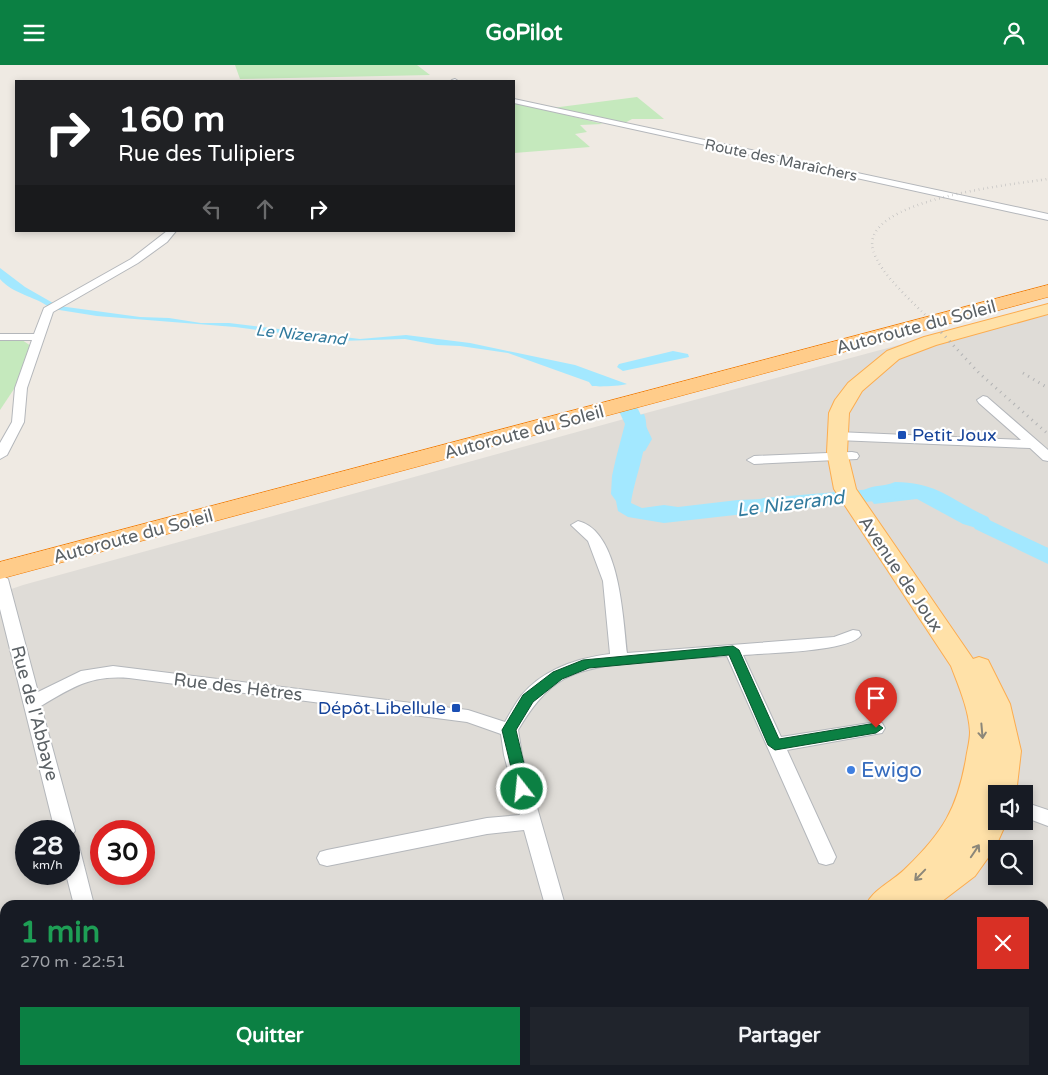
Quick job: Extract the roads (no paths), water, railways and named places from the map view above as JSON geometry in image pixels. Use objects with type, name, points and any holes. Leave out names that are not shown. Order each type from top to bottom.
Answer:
[{"type":"highway","name":"Autoroute du Soleil","points":[[0,555],[926,313],[1048,279]]},
{"type":"highway","name":"Autoroute du Soleil","points":[[0,571],[1048,291]]},
{"type":"main road","name":"Avenue de Joux","points":[[988,787],[984,733],[976,695],[964,665],[860,498],[845,446],[839,413],[845,400],[875,368],[894,355],[930,341],[1048,309]]},
{"type":"main road","name":"Avenue de Joux","points":[[845,446],[858,401],[896,365],[952,341],[1048,315]]},
{"type":"main road","name":"Avenue de Joux","points":[[860,498],[983,671],[996,704],[1006,751],[1003,785]]},
{"type":"main road","name":"Avenue de Joux","points":[[889,900],[911,885],[934,861],[960,825],[988,801]]},
{"type":"main road","name":"Avenue de Joux","points":[[919,900],[964,867],[984,839],[988,808]]},
{"type":"street","name":"Route des Maraîchers","points":[[515,101],[644,131],[1048,217]]},
{"type":"street","points":[[0,455],[18,422],[21,388],[33,359],[38,337],[48,310],[168,239],[172,232]]},
{"type":"street","points":[[0,337],[38,337]]},
{"type":"street","points":[[983,400],[1048,457]]},
{"type":"street","points":[[754,460],[845,446],[1032,444]]},
{"type":"street","points":[[578,525],[595,539],[611,581],[620,659]]},
{"type":"street","name":"Rue de l'Abbaye","points":[[2,587],[62,820]]},
{"type":"street","points":[[554,900],[513,755],[509,730],[528,699],[557,675],[588,663],[836,642],[853,635]]},
{"type":"street","points":[[733,650],[826,857]]},
{"type":"street","name":"Rue des Hêtres","points":[[33,703],[74,679],[100,671],[121,670],[148,676],[468,716],[509,730]]},
{"type":"street","points":[[775,745],[876,728]]},
{"type":"street","points":[[1033,812],[1048,818]]},
{"type":"street","points":[[327,858],[487,826],[532,822]]},
{"type":"street","points":[[79,885],[83,900]]},
{"type":"water","points":[[0,268],[25,287],[53,303],[49,307],[17,292],[0,279]]},
{"type":"water","points":[[59,306],[140,317],[169,318],[201,323],[229,323],[360,339],[406,335],[470,343],[575,365],[627,384],[592,386],[589,382],[508,353],[460,346],[437,345],[405,339],[339,341],[235,327],[97,316],[53,309]]},
{"type":"water","points":[[673,351],[688,354],[689,357],[623,371],[617,367],[619,364]]},
{"type":"water","points":[[644,414],[646,423],[645,445],[631,503],[642,508],[664,505],[678,507],[738,500],[792,498],[797,508],[664,523],[628,517],[618,511],[616,501],[611,494],[612,476],[625,424],[632,417]]},
{"type":"water","points":[[895,482],[923,485],[944,493],[988,517],[991,522],[1048,548],[1048,558],[1016,540],[963,524],[917,499],[874,504],[864,490]]},
{"type":"waterway","name":"Le Nizerand","points":[[628,409],[642,439],[638,447]]},
{"type":"waterway","name":"Le Nizerand","points":[[764,505],[812,499],[897,493]]},
{"type":"waterway","name":"Le Nizerand","points":[[983,524],[1048,557]]},
{"type":"railway","points":[[931,321],[882,268],[873,250],[875,233],[890,218],[914,206],[975,190],[1048,179]]},
{"type":"railway","points":[[929,319],[979,373],[1048,434]]},
{"type":"railway","points":[[1023,373],[1048,388]]},
{"type":"place","name":"Petit Joux","points":[[902,435]]},
{"type":"place","name":"Dépôt Libellule","points":[[456,708]]},
{"type":"place","name":"Ewigo","points":[[851,770]]}]
